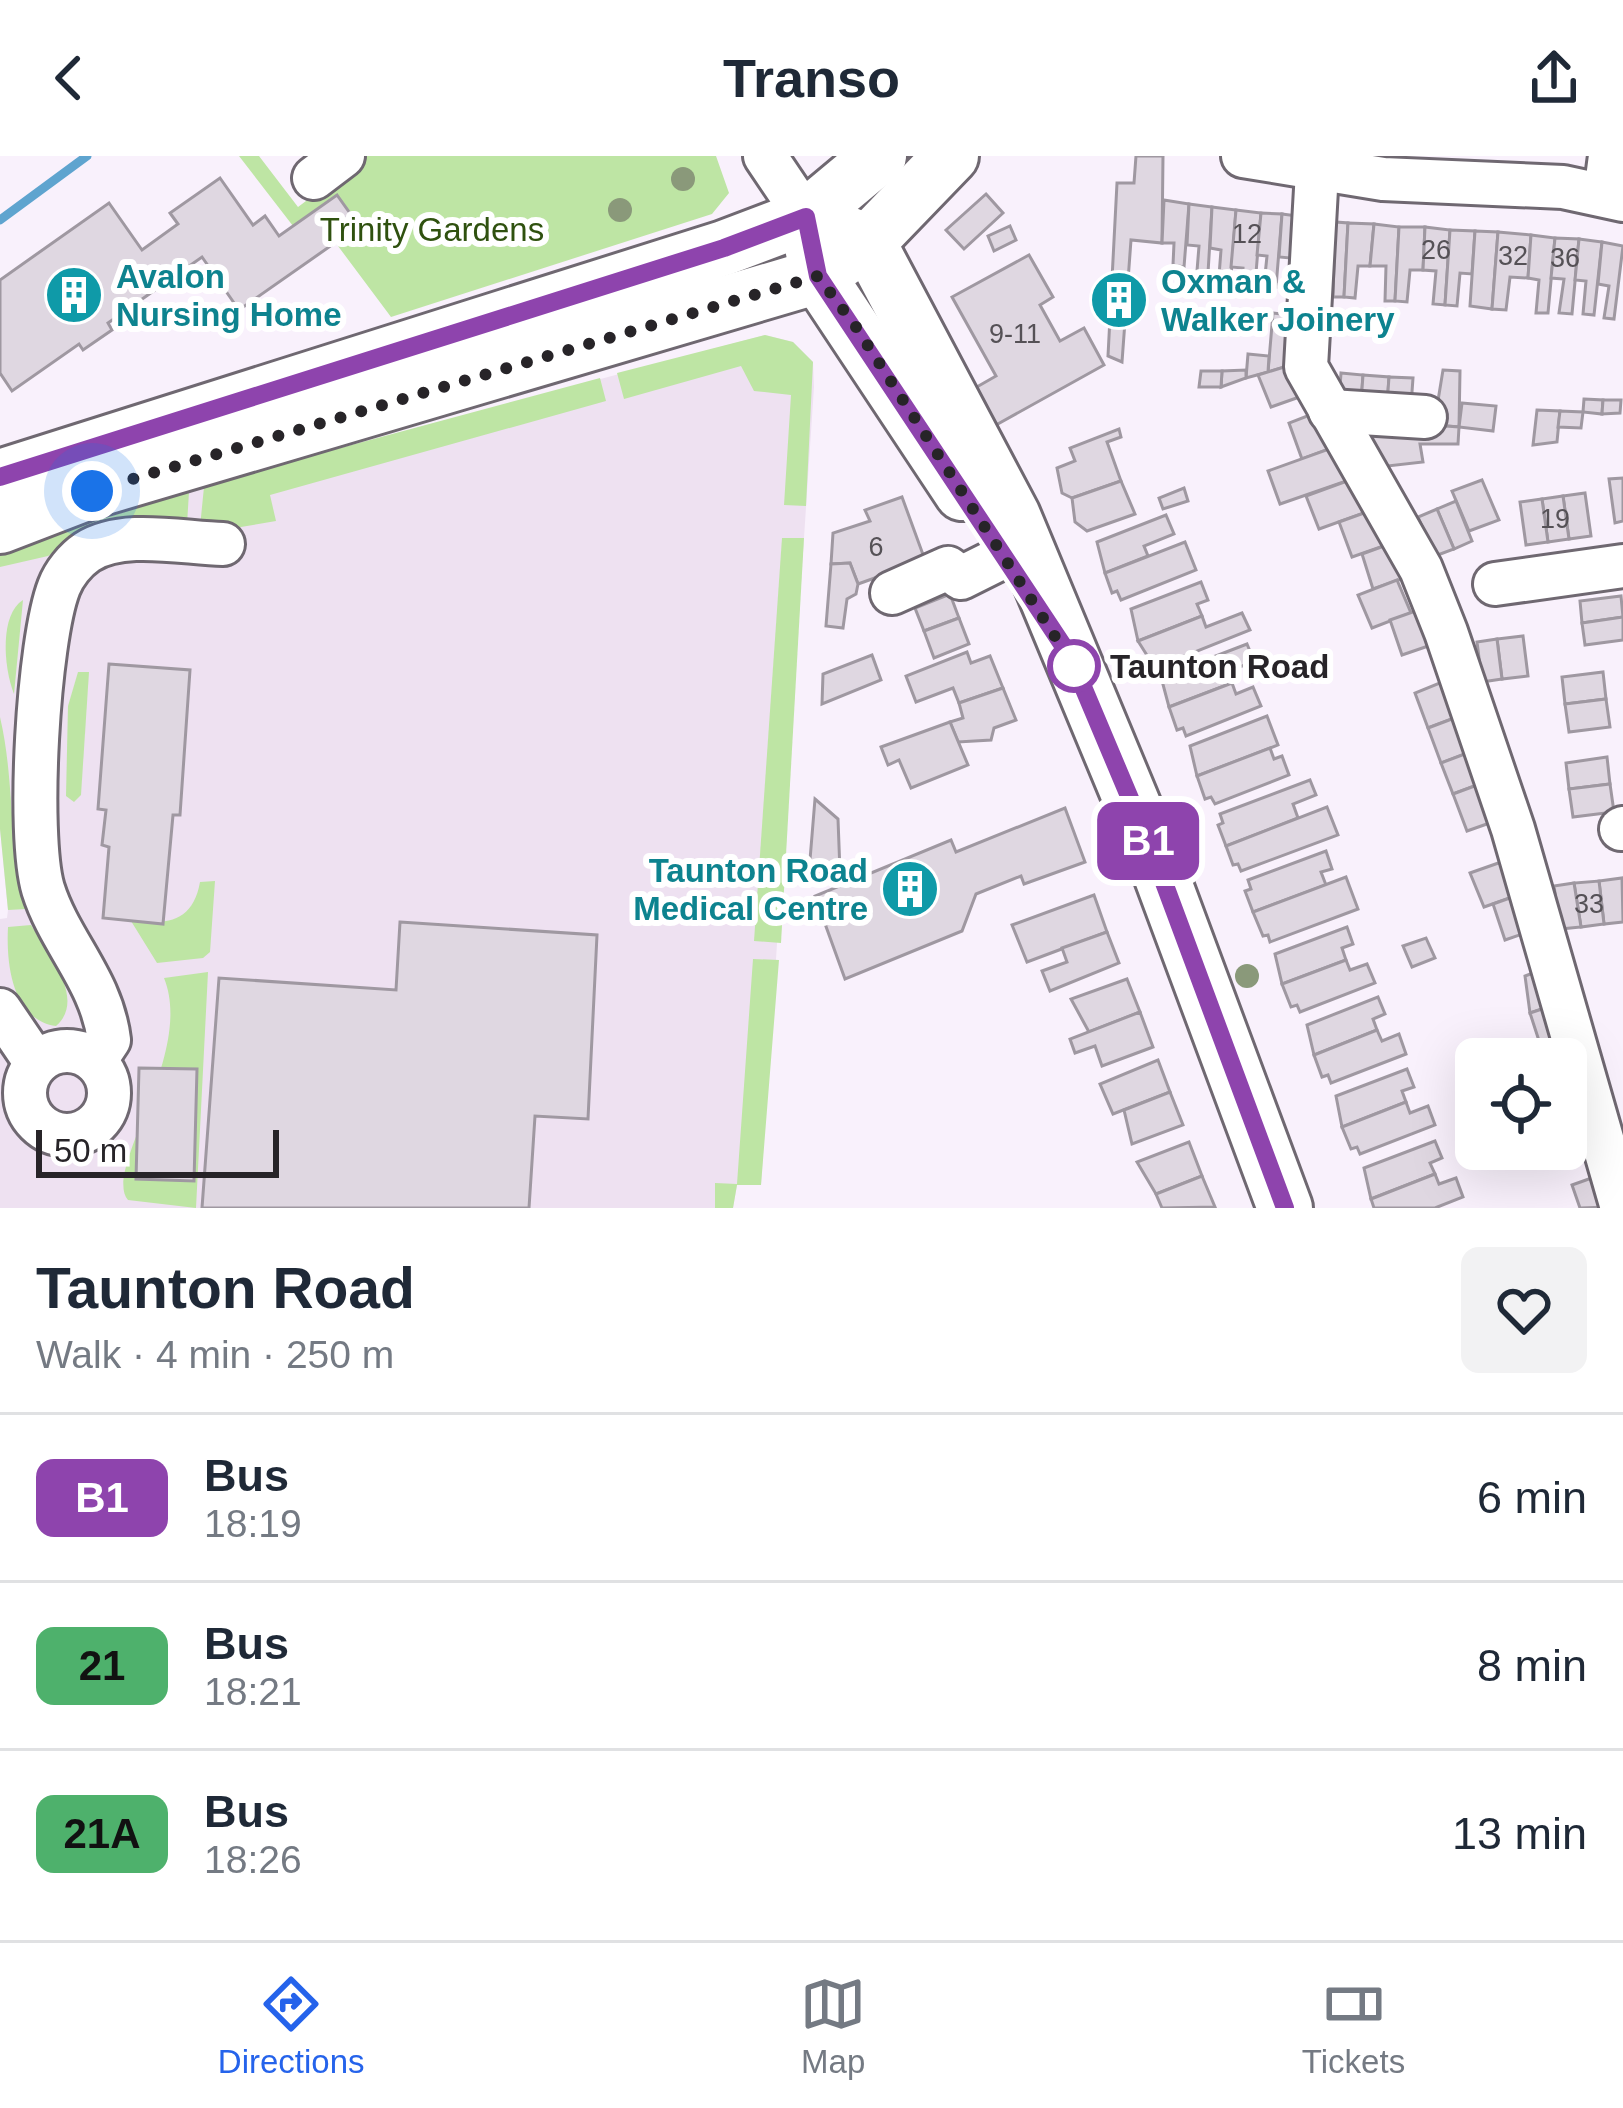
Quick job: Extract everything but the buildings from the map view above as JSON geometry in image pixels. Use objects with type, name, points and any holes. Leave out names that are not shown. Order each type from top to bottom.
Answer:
[{"type":"main road","points":[[0,477],[724,248],[806,217],[879,156]]},
{"type":"main road","points":[[0,526],[92,491],[818,276],[868,242],[951,156]]},
{"type":"main road","points":[[806,217],[868,242],[1013,516],[1153,853],[1285,1208]]},
{"type":"main road","points":[[806,217],[818,276],[1070,656]]},
{"type":"street","points":[[765,156],[806,217]]},
{"type":"street","points":[[1243,156],[1317,171],[1613,183]]},
{"type":"street","points":[[1317,171],[1306,368],[1421,569],[1446,632],[1513,829],[1622,1208]]},
{"type":"street","points":[[1330,411],[1425,417]]},
{"type":"street","points":[[94,1061],[109,1040],[106,1014],[42,887],[38,847],[39,746],[51,615],[70,568],[101,545],[120,540],[223,544]]},
{"type":"street","points":[[892,592],[947,568],[961,578],[1003,556]]},
{"type":"street","points":[[1495,584],[1623,566]]},
{"type":"street","points":[[0,1010],[36,1063]]},
{"type":"street","points":[[58,1051],[94,1061],[108,1082],[106,1108],[90,1128],[64,1135],[50,1131],[29,1112],[25,1084],[36,1063],[58,1051]]},
{"type":"shaded area","points":[[765,335],[793,342],[813,362],[814,387],[761,1185],[737,1185],[733,1208],[0,1208],[0,919],[7,918],[8,910],[0,829],[0,552],[222,480]]},
{"type":"green space","name":"Trinity Gardens","points":[[239,156],[259,156],[298,207],[366,156],[716,156],[729,193],[712,214],[391,317],[335,242],[359,225],[338,195],[293,226]]},
{"type":"green space","points":[[765,335],[793,342],[813,362],[806,506],[784,505],[791,395],[754,391],[741,366],[624,399],[617,373]]},
{"type":"green space","points":[[600,378],[606,401],[270,495],[276,521],[223,530],[200,527],[204,487],[222,480]]},
{"type":"green space","points":[[189,492],[187,524],[108,522],[84,530],[48,556],[0,567],[0,552],[8,548]]},
{"type":"green space","points":[[782,538],[804,538],[781,943],[754,941]]},
{"type":"green space","points":[[23,600],[14,694],[7,629]]},
{"type":"green space","points":[[78,672],[89,672],[81,795],[74,802],[66,796],[68,706]]},
{"type":"green space","points":[[0,717],[26,909],[8,910],[0,829]]},
{"type":"green space","points":[[215,881],[210,952],[203,958],[157,963],[131,921],[176,918],[191,906],[200,882]]},
{"type":"green space","points":[[31,925],[66,989],[64,1015],[56,1026],[30,1013],[11,973],[8,927]]},
{"type":"green space","points":[[753,959],[779,960],[761,1185],[737,1185],[733,1208],[715,1208],[715,1183],[737,1184]]},
{"type":"green space","points":[[208,972],[196,1208],[128,1200],[123,1185],[127,1163],[168,1041],[170,1008],[164,978]]},
{"type":"waterway","points":[[0,220],[87,156]]},
{"type":"bus line","name":"B1","points":[[0,477],[724,248],[806,217],[818,276],[1070,656],[1153,853],[1285,1208]]},
{"type":"place","name":"Avalon Nursing Home","points":[[74,295]]},
{"type":"place","name":"Oxman & Walker Joinery","points":[[1119,300]]},
{"type":"place","name":"Taunton Road","points":[[1074,666]]},
{"type":"place","name":"Taunton Road Medical Centre","points":[[910,889]]},
{"type":"route","points":[[92,491],[818,276],[856,327],[1074,666]]}]
